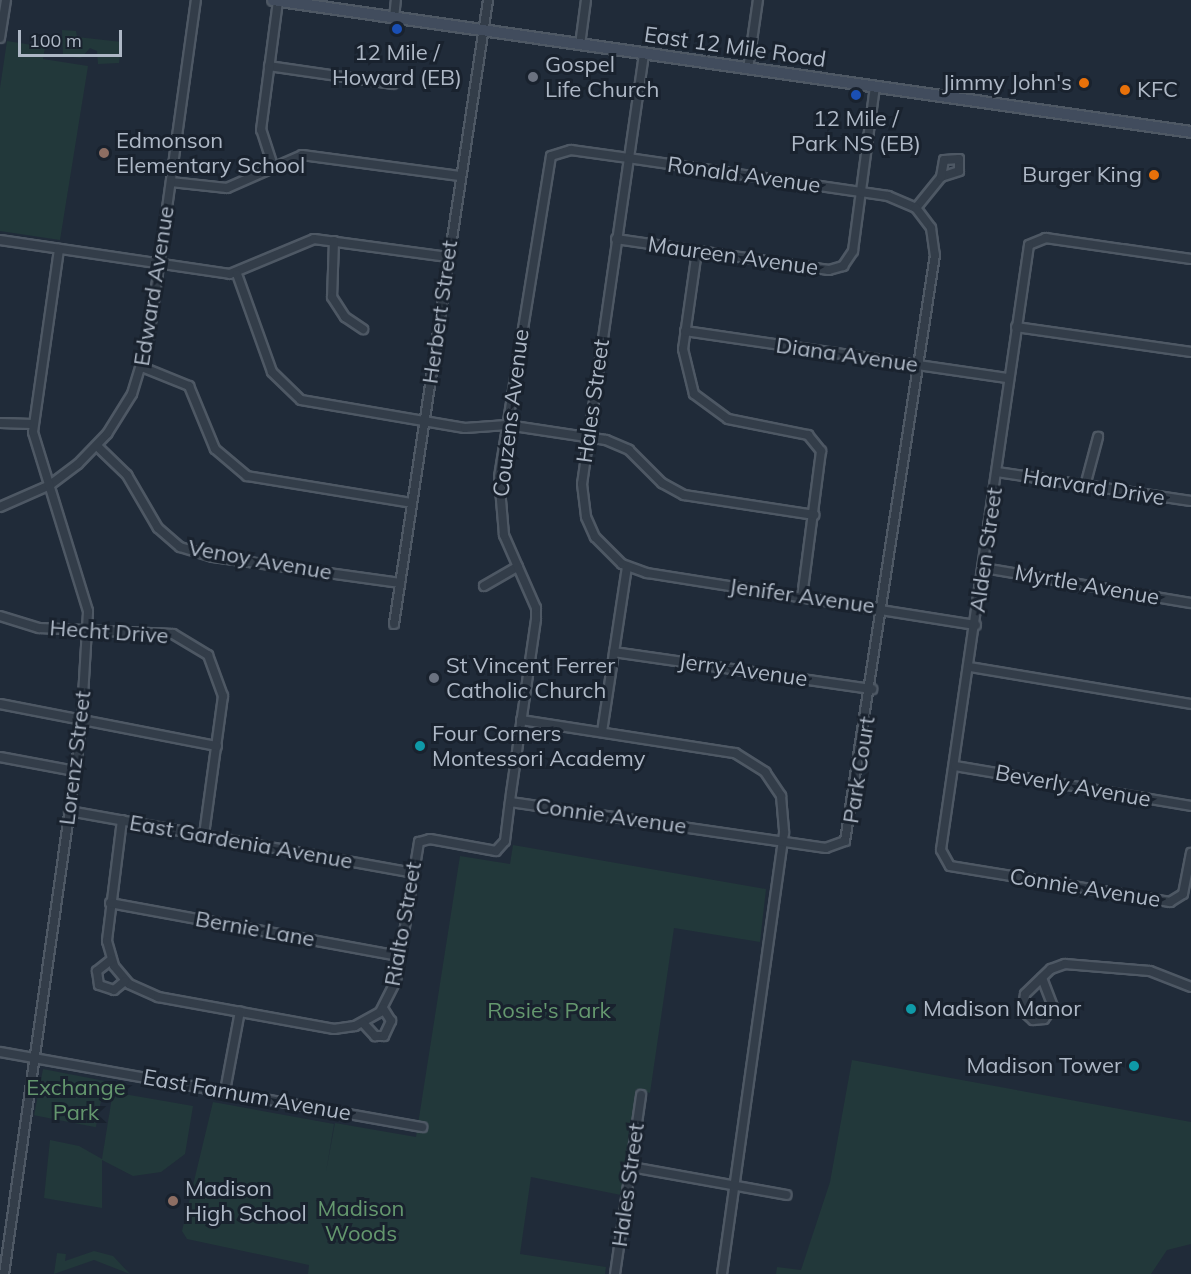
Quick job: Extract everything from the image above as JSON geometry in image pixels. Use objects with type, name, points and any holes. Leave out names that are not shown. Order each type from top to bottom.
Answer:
[{"type":"main road","name":"East 12 Mile Road","points":[[273,0],[304,2],[394,18],[1191,132]]},
{"type":"street","points":[[0,38],[6,0]]},
{"type":"street","name":"Edward Avenue","points":[[0,507],[50,485],[97,446],[124,408],[142,367],[196,0]]},
{"type":"street","points":[[394,18],[396,0]]},
{"type":"street","name":"Herbert Street","points":[[394,624],[488,0]]},
{"type":"street","points":[[580,45],[586,0]]},
{"type":"street","points":[[748,69],[758,0]]},
{"type":"street","points":[[273,166],[261,130],[278,1]]},
{"type":"street","name":"Hales Street","points":[[627,567],[602,546],[586,517],[582,484],[644,54]]},
{"type":"street","points":[[269,66],[393,84]]},
{"type":"street","points":[[875,87],[860,192],[916,208],[942,177]]},
{"type":"street","name":"Couzens Avenue","points":[[422,840],[501,849],[510,802],[536,608],[518,566],[499,506],[507,425],[547,163],[563,150],[628,158]]},
{"type":"street","points":[[171,182],[222,189],[273,166],[309,155],[460,176]]},
{"type":"street","name":"Ronald Avenue","points":[[628,158],[860,192]]},
{"type":"street","name":"Maureen Avenue","points":[[616,239],[837,269],[853,251],[860,192]]},
{"type":"street","name":"Park Court","points":[[783,841],[833,848],[849,834],[935,247],[927,220],[916,208]]},
{"type":"street","name":"Alden Street","points":[[944,862],[941,850],[970,667],[1028,249],[1035,239],[1191,259]]},
{"type":"street","points":[[0,240],[237,274],[306,242],[334,241],[448,257]]},
{"type":"street","points":[[334,241],[332,297],[345,317],[363,329]]},
{"type":"street","name":"Lorenz Street","points":[[4,1274],[82,720],[87,629],[87,595],[32,424],[59,249]]},
{"type":"street","points":[[697,250],[685,331],[685,373],[702,404],[728,419],[815,440],[822,457],[802,597]]},
{"type":"street","points":[[237,274],[269,364],[288,391],[319,406],[465,428],[507,425],[588,436],[622,446],[662,483],[684,495],[814,515]]},
{"type":"street","points":[[1016,327],[1191,352]]},
{"type":"street","name":"Diana Avenue","points":[[685,331],[1009,378]]},
{"type":"street","points":[[142,367],[189,386],[215,449],[247,476],[412,503]]},
{"type":"street","points":[[0,423],[32,424]]},
{"type":"street","points":[[1085,486],[1098,437]]},
{"type":"street","name":"Venoy Avenue","points":[[97,446],[128,475],[158,528],[180,547],[213,557],[400,583]]},
{"type":"street","name":"Harvard Drive","points":[[997,472],[1191,501]]},
{"type":"street","points":[[484,586],[518,566]]},
{"type":"street","points":[[602,732],[627,567]]},
{"type":"street","name":"Jenifer Avenue","points":[[627,567],[976,625]]},
{"type":"street","name":"Myrtle Avenue","points":[[984,568],[1191,603]]},
{"type":"street","name":"Hecht Drive","points":[[0,616],[29,626],[173,634],[202,649],[223,687],[204,835]]},
{"type":"street","name":"Jerry Avenue","points":[[614,652],[872,689]]},
{"type":"street","points":[[970,667],[1191,704]]},
{"type":"street","points":[[0,704],[217,747]]},
{"type":"street","points":[[521,720],[725,750],[751,761],[781,796],[783,841],[722,1274]]},
{"type":"street","points":[[0,757],[75,771]]},
{"type":"street","name":"Beverly Avenue","points":[[955,766],[1191,806]]},
{"type":"street","name":"Connie Avenue","points":[[510,802],[783,841]]},
{"type":"street","name":"East Gardenia Avenue","points":[[69,811],[413,873]]},
{"type":"street","points":[[111,960],[97,971],[99,985],[114,990],[125,981],[111,960],[110,903],[122,820]]},
{"type":"street","name":"Rialto Street","points":[[125,981],[158,997],[334,1029],[363,1023],[383,1008],[394,988],[413,873],[422,840]]},
{"type":"street","name":"Connie Avenue","points":[[944,862],[1170,902],[1183,894],[1191,853]]},
{"type":"street","name":"Bernie Lane","points":[[110,903],[400,956]]},
{"type":"street","points":[[1042,978],[1053,1007],[1044,1019],[1033,1020],[1022,1005],[1030,987],[1042,978],[1058,966],[1084,964],[1158,973],[1191,987]]},
{"type":"street","name":"Rialto Street","points":[[363,1023],[375,1036],[384,1036],[391,1022],[383,1008]]},
{"type":"street","points":[[225,1091],[240,1011]]},
{"type":"street","name":"East Farnum Avenue","points":[[0,1052],[422,1127]]},
{"type":"street","name":"Hales Street","points":[[615,1274],[641,1095]]},
{"type":"street","points":[[631,1167],[787,1195]]},
{"type":"green space","points":[[62,30],[76,31],[77,37],[122,42],[119,63],[98,64],[97,51],[90,48],[81,58],[63,56]]},
{"type":"green space","points":[[7,41],[45,47],[43,59],[88,66],[60,240],[0,231],[0,88]]},
{"type":"green space","name":"Rosie's Park","points":[[513,845],[766,889],[760,942],[674,928],[650,1093],[636,1089],[621,1195],[531,1177],[520,1254],[606,1267],[605,1274],[308,1274],[309,1265],[187,1239],[182,1231],[213,1102],[334,1124],[326,1172],[335,1123],[416,1137],[460,856],[510,864]]},
{"type":"green space","points":[[852,1060],[1191,1122],[1191,1244],[1167,1250],[1151,1274],[776,1274],[777,1267],[801,1270],[830,1182]]},
{"type":"green space","name":"Exchange Park","points":[[43,1069],[105,1081],[96,1127],[34,1115]]},
{"type":"green space","points":[[118,1093],[193,1106],[185,1154],[161,1172],[133,1176],[102,1160],[102,1208],[44,1198],[50,1140],[79,1146],[102,1159],[112,1097]]},
{"type":"green space","points":[[94,1251],[113,1256],[130,1274],[94,1260],[54,1274],[57,1253],[66,1254],[65,1261]]},
{"type":"place","name":"12 Mile / Howard (EB)","points":[[397,29]]},
{"type":"place","name":"Gospel Life Church","points":[[533,77]]},
{"type":"place","name":"Jimmy John's","points":[[1084,83]]},
{"type":"place","name":"KFC","points":[[1125,90]]},
{"type":"place","name":"12 Mile / Park NS (EB)","points":[[856,95]]},
{"type":"place","name":"Edmonson Elementary School","points":[[104,153]]},
{"type":"place","name":"Burger King","points":[[1154,175]]},
{"type":"place","name":"St Vincent Ferrer Catholic Church","points":[[434,678]]},
{"type":"place","name":"Four Corners Montessori Academy","points":[[420,746]]},
{"type":"place","name":"Madison Manor","points":[[911,1009]]},
{"type":"place","name":"Madison Tower","points":[[1134,1066]]},
{"type":"place","name":"Madison High School","points":[[173,1201]]},
{"type":"park label","name":"Madison Woods","points":[[361,1220]]}]
